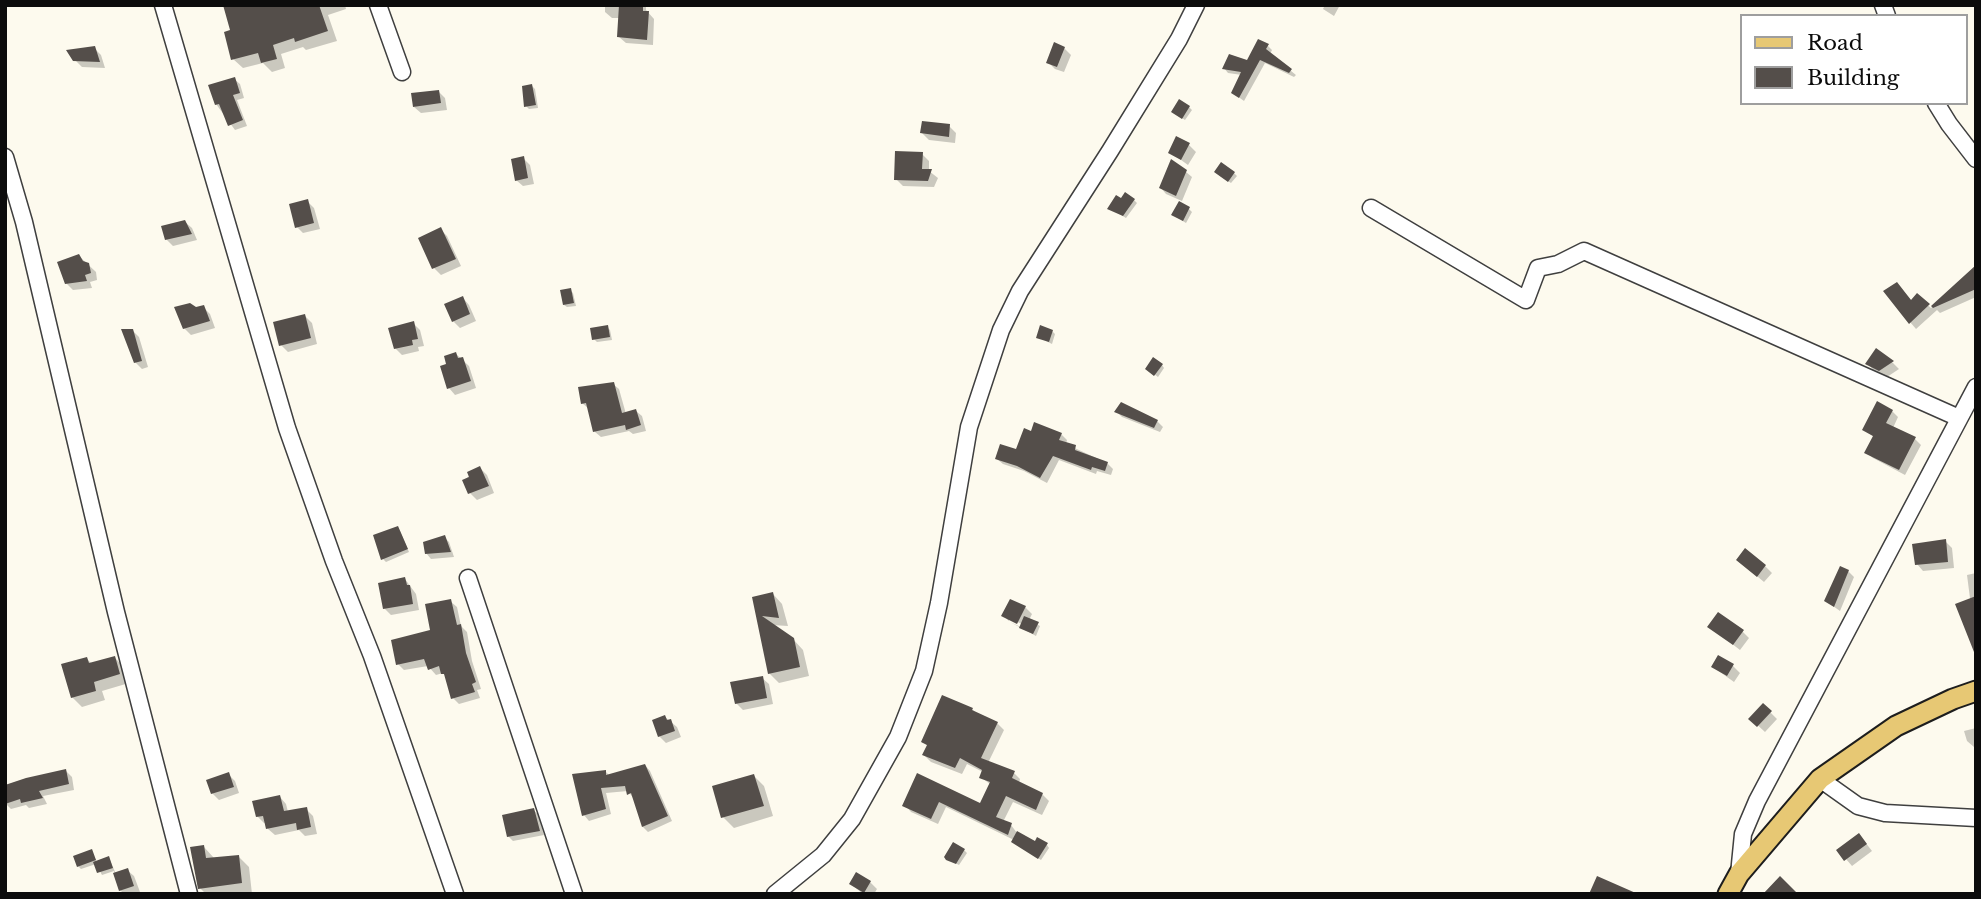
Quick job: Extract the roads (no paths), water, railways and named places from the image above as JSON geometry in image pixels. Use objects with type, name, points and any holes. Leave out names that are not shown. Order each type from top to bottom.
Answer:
[{"type":"main road","points":[[1728,894],[1740,874],[1820,779],[1896,726],[1952,699],[1976,691]]},
{"type":"street","points":[[163,5],[287,428],[334,561],[372,656],[455,894]]},
{"type":"street","points":[[378,5],[402,72]]},
{"type":"street","points":[[775,894],[823,855],[852,819],[898,737],[924,671],[939,603],[969,427],[1001,330],[1020,291],[1111,151],[1179,39],[1195,5]]},
{"type":"street","points":[[1937,105],[1976,159]]},
{"type":"street","points":[[5,157],[24,222],[116,612],[188,894]]},
{"type":"street","points":[[1371,208],[1526,300],[1538,268],[1558,264],[1584,251],[1959,418]]},
{"type":"street","points":[[1740,874],[1743,834],[1757,801],[1976,387]]},
{"type":"street","points":[[468,578],[541,790],[573,894]]},
{"type":"street","points":[[1820,779],[1858,806],[1885,813],[1976,818]]}]
